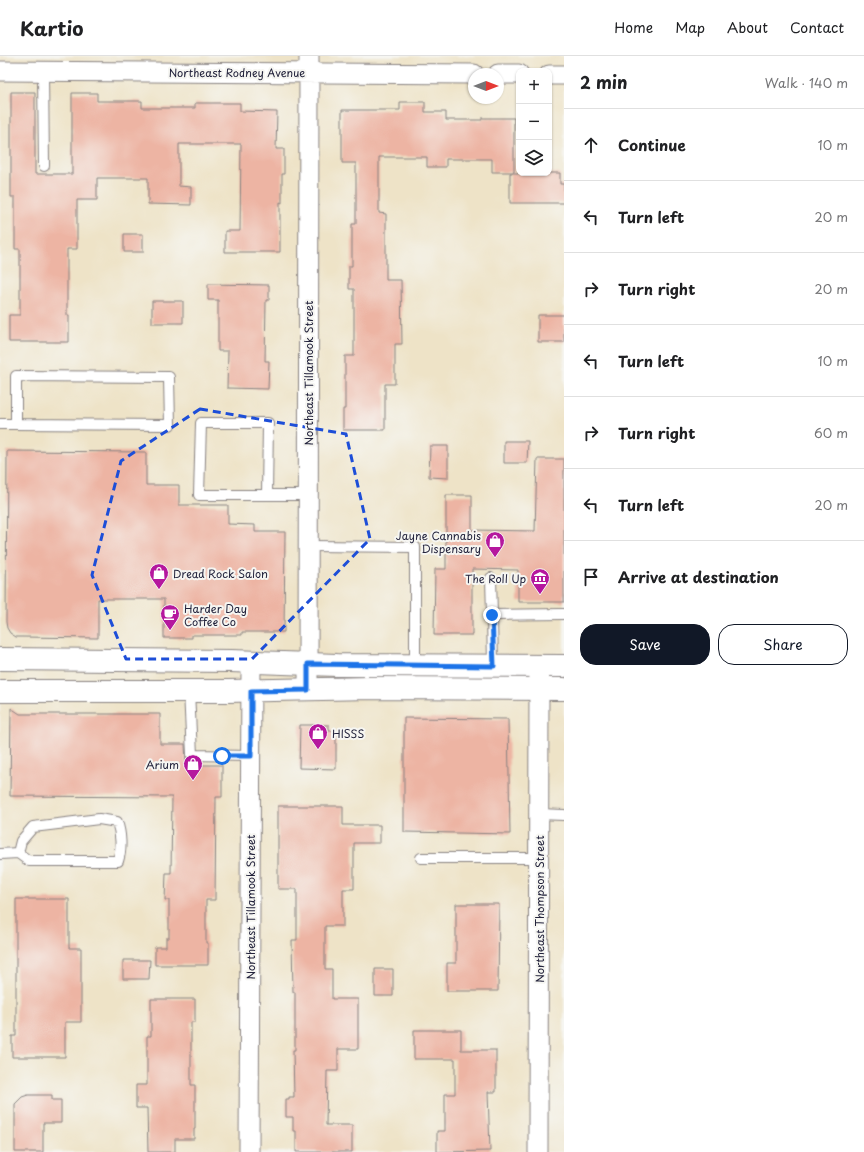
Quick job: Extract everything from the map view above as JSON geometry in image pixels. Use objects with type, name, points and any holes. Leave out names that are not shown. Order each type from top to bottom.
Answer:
[{"type":"main road","points":[[0,659],[251,662],[416,666],[564,666]]},
{"type":"main road","points":[[0,691],[251,691],[371,688],[564,689]]},
{"type":"street","name":"Northeast Rodney Avenue","points":[[0,71],[43,72],[309,64],[468,74]]},
{"type":"street","name":"Northeast Tillamook Street","points":[[308,690],[309,64]]},
{"type":"street","points":[[504,74],[516,74]]},
{"type":"street","points":[[552,75],[564,75]]},
{"type":"street","name":"Northeast Tillamook Street","points":[[249,1152],[251,662]]},
{"type":"street","name":"Northeast Thompson Street","points":[[538,1152],[539,666]]},
{"type":"lane","points":[[43,72],[44,166]]},
{"type":"lane","points":[[0,424],[170,425],[169,377],[16,376],[16,424]]},
{"type":"lane","points":[[267,495],[268,424],[201,424],[199,495],[267,495],[308,494]]},
{"type":"lane","points":[[308,546],[415,547],[416,666]]},
{"type":"lane","points":[[492,578],[494,666]]},
{"type":"lane","points":[[492,615],[564,614]]},
{"type":"lane","points":[[189,691],[192,755],[251,756]]},
{"type":"lane","points":[[539,814],[564,815]]},
{"type":"lane","points":[[0,854],[18,852],[29,861],[118,861],[120,854],[120,829],[117,822],[99,819],[33,827],[21,841],[18,852]]},
{"type":"lane","points":[[421,858],[539,858]]},
{"type":"highlighted area","points":[[200,409],[346,434],[370,539],[252,659],[126,659],[92,575],[121,461]]},
{"type":"building","points":[[11,92],[35,92],[35,174],[72,174],[72,93],[97,93],[97,101],[142,101],[142,108],[195,108],[195,103],[240,103],[240,111],[277,112],[276,149],[284,149],[282,203],[280,202],[280,252],[225,252],[225,231],[240,231],[241,144],[179,144],[179,186],[191,187],[191,205],[148,204],[148,178],[97,178],[97,200],[77,200],[77,249],[67,249],[67,315],[69,315],[69,342],[9,342],[9,315],[20,315],[20,249],[15,249],[15,197],[11,197]]},
{"type":"building","points":[[400,102],[425,102],[425,112],[446,112],[446,120],[514,118],[514,172],[492,172],[492,159],[446,159],[446,167],[427,167],[427,157],[379,157],[379,213],[386,214],[386,280],[401,280],[402,344],[395,344],[395,384],[385,384],[385,430],[343,430],[343,409],[345,409],[345,356],[354,356],[354,289],[349,289],[349,266],[352,266],[352,224],[356,224],[356,163],[342,163],[342,110],[400,110]]},
{"type":"building","points":[[510,173],[516,173],[516,176],[552,176],[552,173],[560,173],[560,184],[564,184],[564,203],[510,203]]},
{"type":"building","points":[[124,234],[143,234],[143,252],[124,252]]},
{"type":"building","points":[[208,284],[269,285],[269,300],[266,300],[265,361],[269,361],[268,389],[227,388],[228,351],[218,351],[218,300],[208,300]]},
{"type":"building","points":[[152,301],[183,301],[183,323],[152,323]]},
{"type":"building","points":[[538,315],[564,315],[564,342],[538,342]]},
{"type":"building","points":[[504,441],[528,441],[527,463],[504,463]]},
{"type":"building","points":[[430,446],[448,446],[448,478],[429,477]]},
{"type":"building","points":[[7,451],[146,452],[146,485],[179,485],[179,505],[228,505],[228,524],[255,525],[255,532],[285,532],[284,632],[242,632],[242,635],[192,635],[192,638],[164,638],[164,599],[98,599],[98,638],[16,637],[10,633],[6,622]]},
{"type":"building","points":[[537,459],[564,459],[564,602],[518,602],[518,570],[472,569],[472,635],[434,635],[435,569],[446,569],[446,495],[472,495],[472,530],[535,531]]},
{"type":"building","points":[[11,708],[20,714],[160,714],[160,744],[185,744],[186,765],[222,765],[222,797],[216,797],[215,900],[206,900],[206,943],[208,943],[208,965],[155,965],[155,947],[166,947],[166,938],[169,938],[169,900],[165,900],[166,873],[171,873],[172,797],[10,796]]},
{"type":"building","points":[[404,718],[508,719],[510,834],[404,832]]},
{"type":"building","name":"HISSS","points":[[300,725],[329,725],[329,731],[336,731],[336,769],[299,768]]},
{"type":"building","points":[[278,806],[343,806],[343,825],[380,825],[380,843],[354,843],[354,889],[343,889],[343,926],[325,926],[325,969],[332,969],[332,999],[358,999],[358,1049],[338,1049],[338,1071],[327,1071],[326,1125],[352,1125],[352,1152],[296,1152],[296,1131],[293,1131],[293,1117],[286,1117],[286,1099],[289,1099],[289,1097],[294,1097],[293,1050],[295,1050],[295,992],[293,992],[292,940],[297,940],[297,889],[278,889]]},
{"type":"building","points":[[16,899],[69,899],[69,948],[81,948],[81,1022],[65,1022],[65,1057],[12,1057],[12,1036],[16,1036]]},
{"type":"building","points":[[456,904],[499,904],[498,991],[447,991],[447,963],[456,963]]},
{"type":"building","points":[[123,960],[150,960],[149,979],[123,979]]},
{"type":"building","points":[[375,969],[393,969],[393,996],[375,996]]},
{"type":"building","points":[[151,999],[195,999],[195,1022],[191,1022],[191,1085],[195,1085],[194,1139],[175,1139],[175,1152],[148,1152],[147,1108],[136,1108],[136,1085],[147,1085],[147,1036],[151,1036]]},
{"type":"building","points":[[414,1030],[461,1030],[461,1050],[496,1050],[496,1092],[488,1092],[490,1151],[437,1152],[437,1131],[445,1131],[445,1094],[455,1094],[455,1059],[414,1059]]},
{"type":"building","points":[[28,1095],[52,1095],[52,1100],[61,1100],[61,1123],[43,1123],[43,1152],[15,1152],[15,1104],[22,1097]]},
{"type":"place","name":"Jayne Cannabis Dispensary","points":[[495,558]]},
{"type":"place","name":"Dread Rock Salon","points":[[159,590]]},
{"type":"place","name":"The Roll Up","points":[[540,595]]},
{"type":"place","name":"Harder Day Coffee Co","points":[[170,631]]},
{"type":"place","name":"HISSS","points":[[318,750]]},
{"type":"place","name":"Arium","points":[[193,781]]},
{"type":"route","points":[[222,756],[251,756],[251,691],[308,690],[308,664],[494,666],[492,615]]}]
